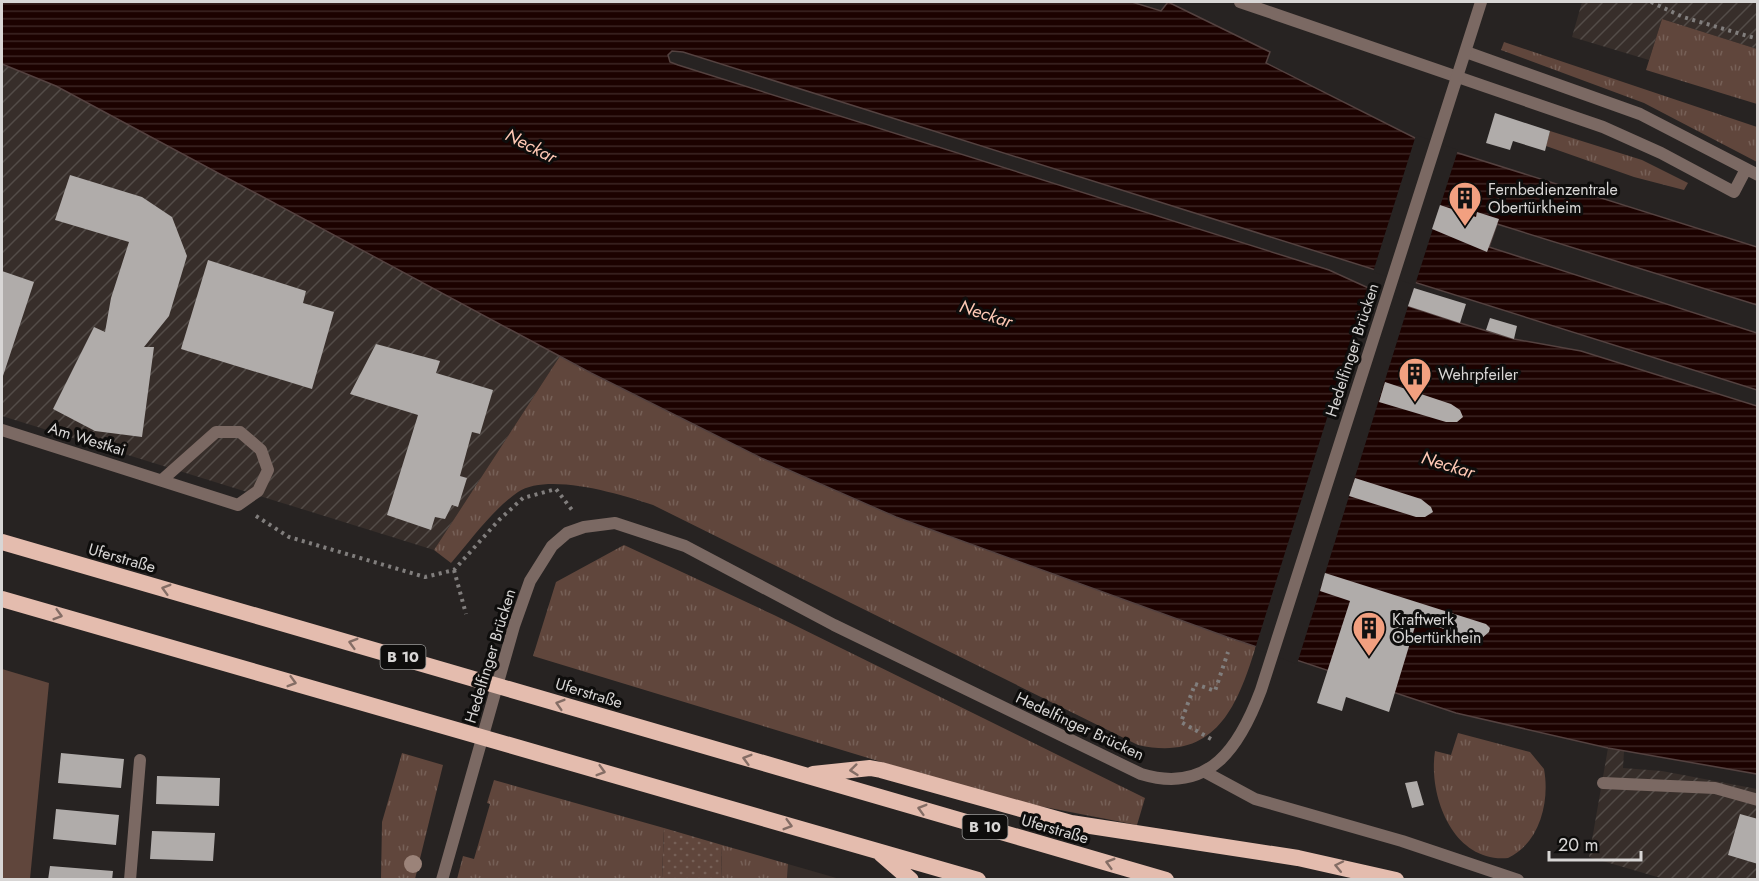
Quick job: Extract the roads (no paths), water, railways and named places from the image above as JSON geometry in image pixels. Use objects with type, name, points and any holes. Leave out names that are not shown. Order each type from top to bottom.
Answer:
[{"type":"highway","name":"Uferstraße","points":[[2,542],[1166,879]]},
{"type":"highway","points":[[2,599],[978,879]]},
{"type":"highway","points":[[804,775],[870,768],[1071,823],[1298,858],[1396,879]]},
{"type":"highway","points":[[876,850],[911,879]]},
{"type":"street","points":[[1239,2],[1603,127],[1661,153],[1734,192],[1752,172],[1640,114],[1466,52]]},
{"type":"street","name":"Hedelfinger Brücken","points":[[442,879],[514,626],[530,581],[552,546],[567,533],[584,527],[615,523],[685,546],[834,625],[1134,771],[1170,780],[1205,772],[1228,753],[1245,728],[1261,690],[1482,2]]},
{"type":"street","name":"Am Westkai","points":[[2,430],[238,505],[258,491],[268,470],[261,450],[240,432],[216,432],[162,480]]},
{"type":"street","points":[[130,879],[140,760]]},
{"type":"street","points":[[1205,772],[1255,799],[1402,841],[1518,879]]},
{"type":"street","points":[[1603,783],[1715,788],[1758,800]]},
{"type":"water","name":"Neckar","points":[[2,2],[1132,2],[1161,11],[1168,2],[1270,52],[1266,63],[1423,142],[1757,247],[1757,305],[1497,224],[1489,247],[1757,333],[1757,390],[683,52],[672,51],[668,55],[670,62],[678,65],[1329,270],[1408,306],[1460,323],[1514,339],[1581,351],[1757,406],[1757,774],[1608,748],[1456,713],[1227,637],[896,517],[761,458],[591,373],[56,86],[2,64]]},
{"type":"place","name":"Fernbedienzentrale Obertürkheim","points":[[1465,227]]},
{"type":"place","name":"Wehrpfeiler","points":[[1415,403]]},
{"type":"place","name":"Kraftwerk Obertürkhein","points":[[1369,657]]}]
